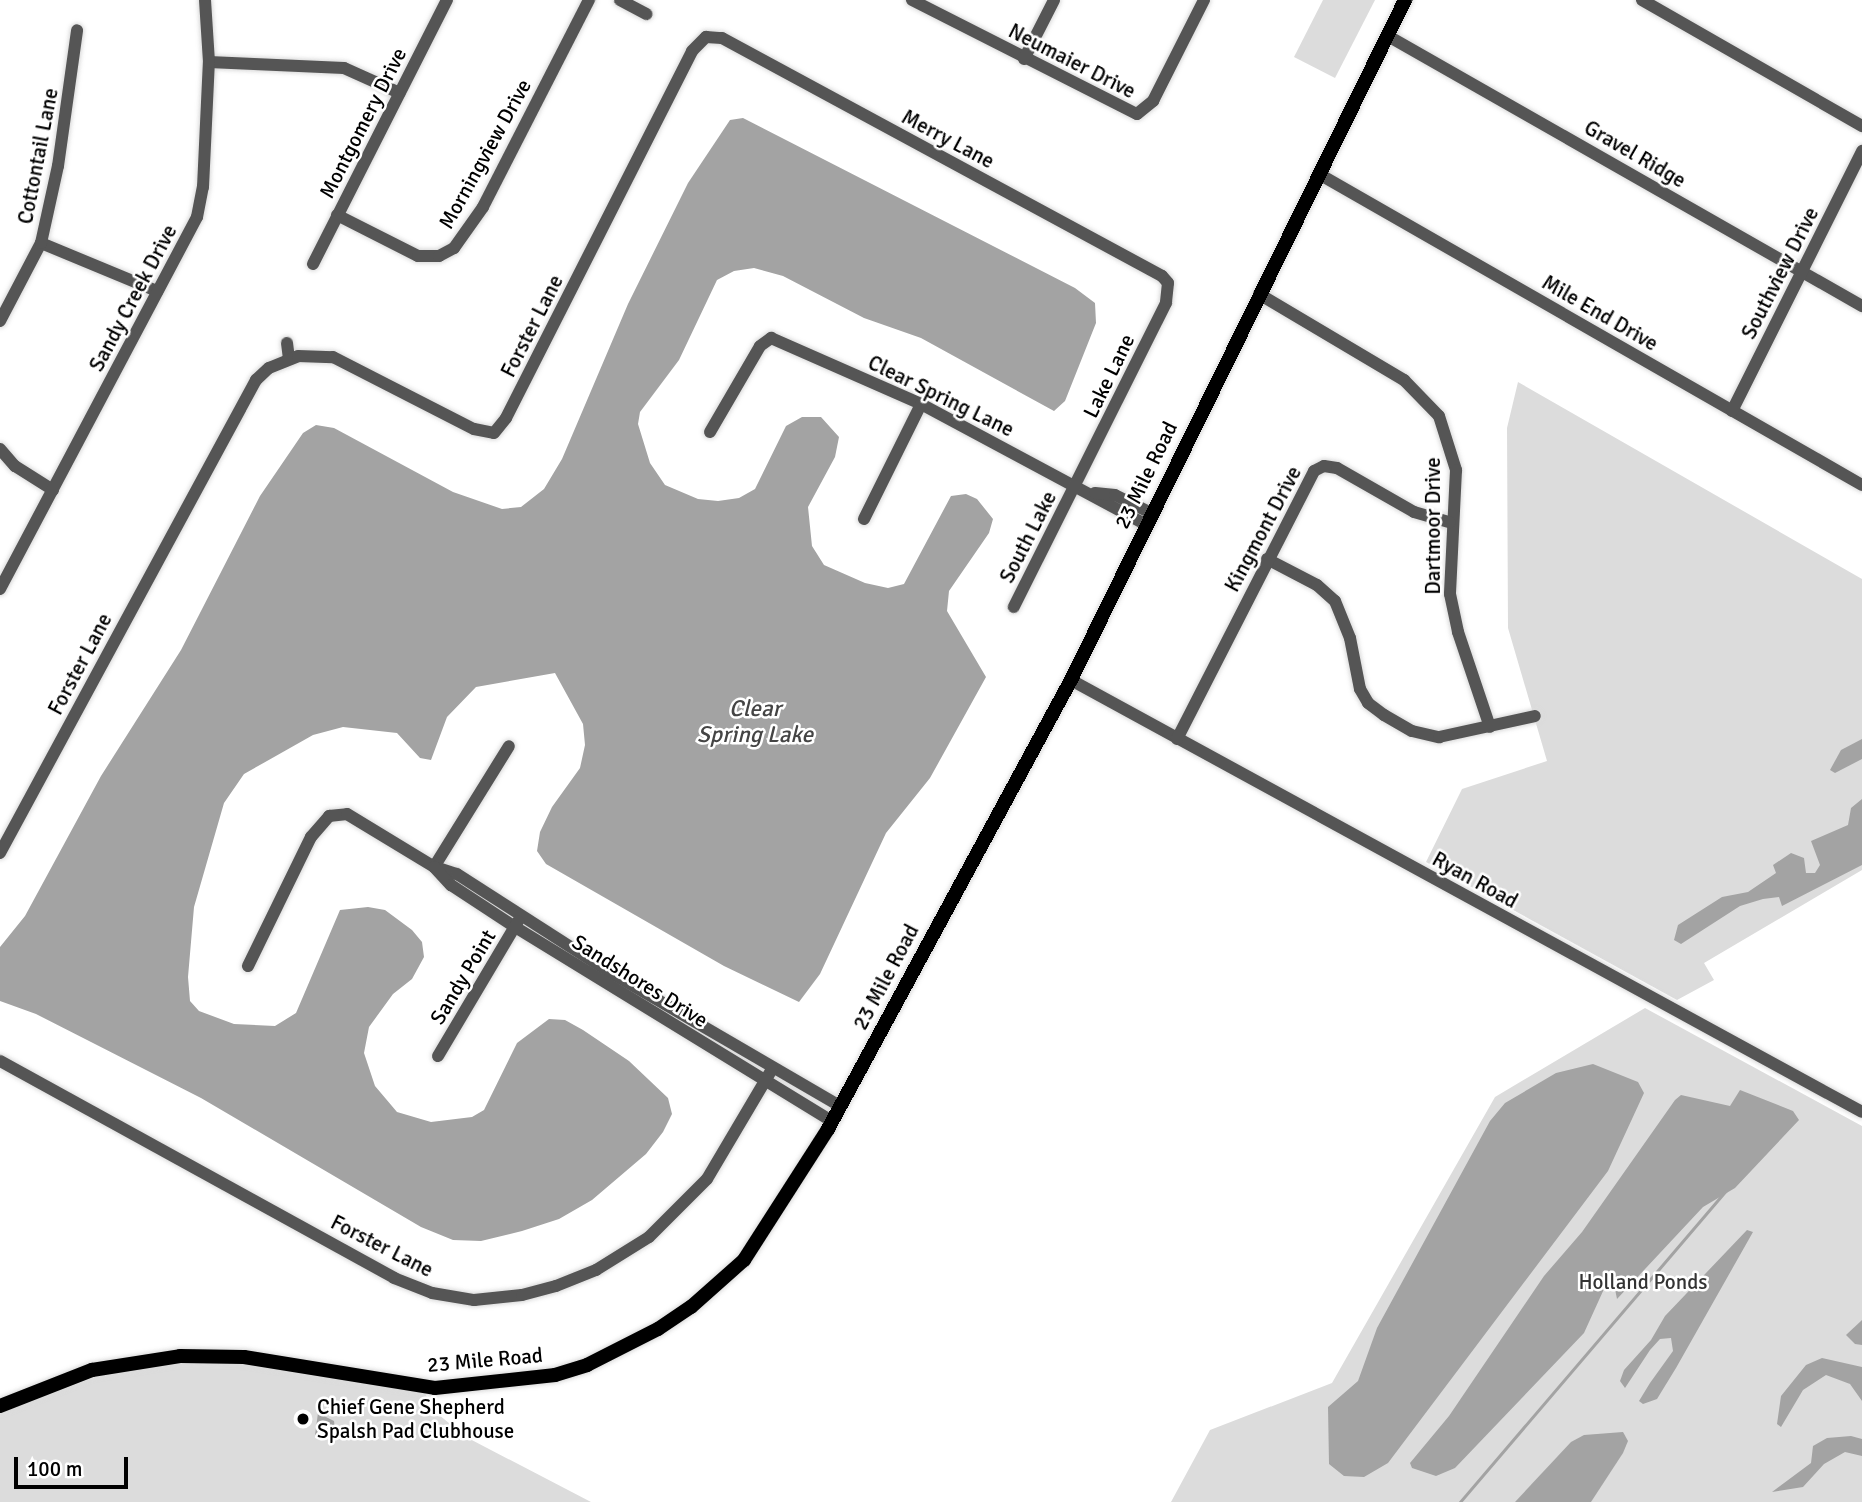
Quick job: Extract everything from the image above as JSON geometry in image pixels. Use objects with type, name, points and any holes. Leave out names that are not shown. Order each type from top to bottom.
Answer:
[{"type":"main road","name":"23 Mile Road","points":[[0,1406],[92,1370],[180,1356],[244,1357],[435,1388],[515,1383],[587,1365],[691,1307],[744,1260],[832,1121],[1071,680],[1405,0]]},
{"type":"street","name":"Sandy Creek Drive","points":[[0,590],[200,207],[209,62],[205,0]]},
{"type":"street","name":"Montgomery Drive","points":[[313,264],[447,0]]},
{"type":"street","name":"Morningview Drive","points":[[337,215],[418,256],[433,257],[454,248],[482,207],[589,0]]},
{"type":"street","points":[[620,0],[646,14]]},
{"type":"street","name":"Neumaier Drive","points":[[912,0],[1125,110],[1142,114],[1153,101],[1204,0]]},
{"type":"street","points":[[1024,59],[1054,0]]},
{"type":"street","points":[[1642,0],[1862,126]]},
{"type":"street","name":"Cottontail Lane","points":[[0,321],[41,243],[58,166],[77,30]]},
{"type":"street","name":"Gravel Ridge","points":[[1388,36],[1862,306]]},
{"type":"street","name":"Merry Lane","points":[[706,37],[734,45],[1163,276],[1168,284]]},
{"type":"street","name":"Forster Lane","points":[[0,853],[256,380],[289,359],[316,356],[351,363],[474,429],[494,433],[506,418],[692,51],[706,37]]},
{"type":"street","points":[[209,62],[344,68],[401,93]]},
{"type":"street","name":"Southview Drive","points":[[1732,411],[1862,151]]},
{"type":"street","name":"Mile End Drive","points":[[1319,174],[1862,485]]},
{"type":"street","points":[[41,243],[157,291]]},
{"type":"street","name":"Lake Lane","points":[[1077,484],[1166,303],[1168,284]]},
{"type":"street","name":"Dartmoor Drive","points":[[1259,294],[1394,373],[1427,399],[1452,448],[1455,482],[1450,522],[1449,583],[1454,620],[1490,727]]},
{"type":"street","name":"Clear Spring Lane","points":[[710,432],[768,338],[921,404],[1148,519]]},
{"type":"street","points":[[287,343],[289,359]]},
{"type":"street","points":[[864,519],[921,404]]},
{"type":"street","points":[[0,449],[19,469],[53,490]]},
{"type":"street","name":"Kingmont Drive","points":[[1177,739],[1307,480],[1324,466],[1337,468],[1414,512],[1450,522]]},
{"type":"street","name":"South Lake","points":[[1014,607],[1077,484]]},
{"type":"street","points":[[1267,559],[1317,585],[1335,601],[1350,638],[1360,689],[1375,709],[1412,731],[1433,736],[1490,727],[1535,716]]},
{"type":"street","name":"Ryan Road","points":[[1071,680],[1862,1112]]},
{"type":"street","points":[[434,867],[509,746]]},
{"type":"street","name":"Sandshores Drive","points":[[248,966],[296,862],[329,816],[353,816],[434,867],[451,885],[518,922],[769,1074],[832,1121]]},
{"type":"street","name":"Sandy Point","points":[[438,1056],[518,922]]},
{"type":"street","name":"Forster Lane","points":[[0,1061],[394,1278],[432,1293],[474,1300],[522,1295],[556,1286],[596,1270],[649,1237],[707,1179],[769,1074]]},
{"type":"street","name":"Sandshores Drive","points":[[769,1074],[840,1106]]},
{"type":"green space","points":[[1323,0],[1375,0],[1335,78],[1294,57]]},
{"type":"green space","points":[[1518,382],[1862,579],[1862,870],[1704,963],[1714,980],[1677,1000],[1426,862],[1462,789],[1547,761],[1508,628],[1507,428]]},
{"type":"green space","name":"Holland Ponds","points":[[1645,1008],[1862,1126],[1862,1502],[1171,1502],[1210,1430],[1332,1383],[1495,1097]]},
{"type":"green space","points":[[220,1359],[424,1391],[433,1410],[466,1437],[591,1502],[0,1502],[0,1413],[124,1366]]},
{"type":"water","name":"Clear Spring Lake","points":[[743,118],[1075,288],[1095,303],[1096,323],[1065,401],[1054,411],[921,338],[864,318],[783,276],[754,268],[734,271],[717,280],[679,360],[640,412],[638,424],[650,463],[665,485],[698,499],[718,501],[739,498],[755,489],[786,426],[802,417],[821,417],[839,437],[835,457],[808,507],[812,546],[824,565],[865,583],[888,588],[904,584],[951,496],[966,494],[977,499],[993,519],[989,533],[949,591],[947,611],[986,677],[930,778],[886,833],[820,974],[799,1002],[724,966],[546,864],[537,851],[540,832],[552,807],[580,768],[585,745],[583,724],[555,673],[476,687],[447,717],[431,760],[420,758],[397,733],[343,727],[313,735],[244,774],[224,803],[194,907],[188,977],[190,1001],[199,1011],[234,1024],[275,1026],[296,1013],[340,910],[368,907],[385,910],[412,930],[422,942],[424,957],[412,979],[393,994],[369,1027],[364,1053],[375,1086],[397,1112],[431,1122],[472,1117],[484,1110],[517,1043],[549,1019],[565,1020],[583,1030],[629,1061],[668,1098],[672,1114],[663,1132],[646,1154],[592,1200],[559,1219],[522,1231],[481,1241],[453,1240],[421,1227],[201,1098],[36,1014],[0,1001],[0,947],[25,916],[101,776],[181,650],[260,496],[303,433],[316,425],[334,428],[453,492],[502,509],[521,507],[544,489],[562,459],[628,304],[688,183],[730,120]]},
{"type":"water","points":[[1862,739],[1862,759],[1835,773],[1830,770],[1841,750]]},
{"type":"water","points":[[1862,799],[1862,865],[1782,906],[1779,897],[1740,906],[1681,944],[1674,940],[1678,925],[1722,897],[1748,892],[1776,873],[1773,865],[1791,853],[1804,858],[1806,873],[1815,873],[1820,865],[1811,841],[1848,825],[1851,808]]},
{"type":"water","points":[[1593,1064],[1638,1082],[1644,1093],[1608,1171],[1388,1463],[1364,1477],[1344,1476],[1329,1464],[1328,1407],[1358,1381],[1377,1328],[1490,1121],[1505,1103],[1556,1073]]},
{"type":"water","points":[[1740,1090],[1793,1111],[1799,1120],[1735,1188],[1703,1207],[1617,1299],[1613,1279],[1609,1278],[1584,1333],[1455,1468],[1436,1476],[1412,1468],[1410,1463],[1449,1416],[1544,1276],[1582,1232],[1675,1100],[1681,1095],[1730,1106]]},
{"type":"water","points":[[1747,1230],[1753,1232],[1676,1368],[1657,1399],[1643,1404],[1639,1401],[1673,1351],[1671,1338],[1660,1339],[1625,1388],[1620,1381],[1624,1370],[1651,1340],[1665,1316]]},
{"type":"water","points":[[1862,1320],[1862,1345],[1855,1344],[1846,1335]]},
{"type":"water","points":[[1822,1358],[1862,1367],[1862,1401],[1850,1384],[1826,1375],[1803,1390],[1781,1427],[1777,1424],[1781,1396],[1806,1365]]},
{"type":"water","points":[[318,1413],[334,1421],[336,1439],[315,1435]]},
{"type":"water","points":[[1623,1432],[1628,1441],[1623,1453],[1591,1502],[1515,1502],[1571,1442],[1584,1435]]},
{"type":"water","points":[[1851,1436],[1862,1439],[1862,1456],[1845,1452],[1824,1464],[1803,1487],[1772,1492],[1811,1463],[1813,1446],[1827,1438]]},
{"type":"waterway","points":[[1460,1502],[1726,1191]]},
{"type":"place","name":"Chief Gene Shepherd Spalsh Pad Clubhouse","points":[[303,1419]]}]
